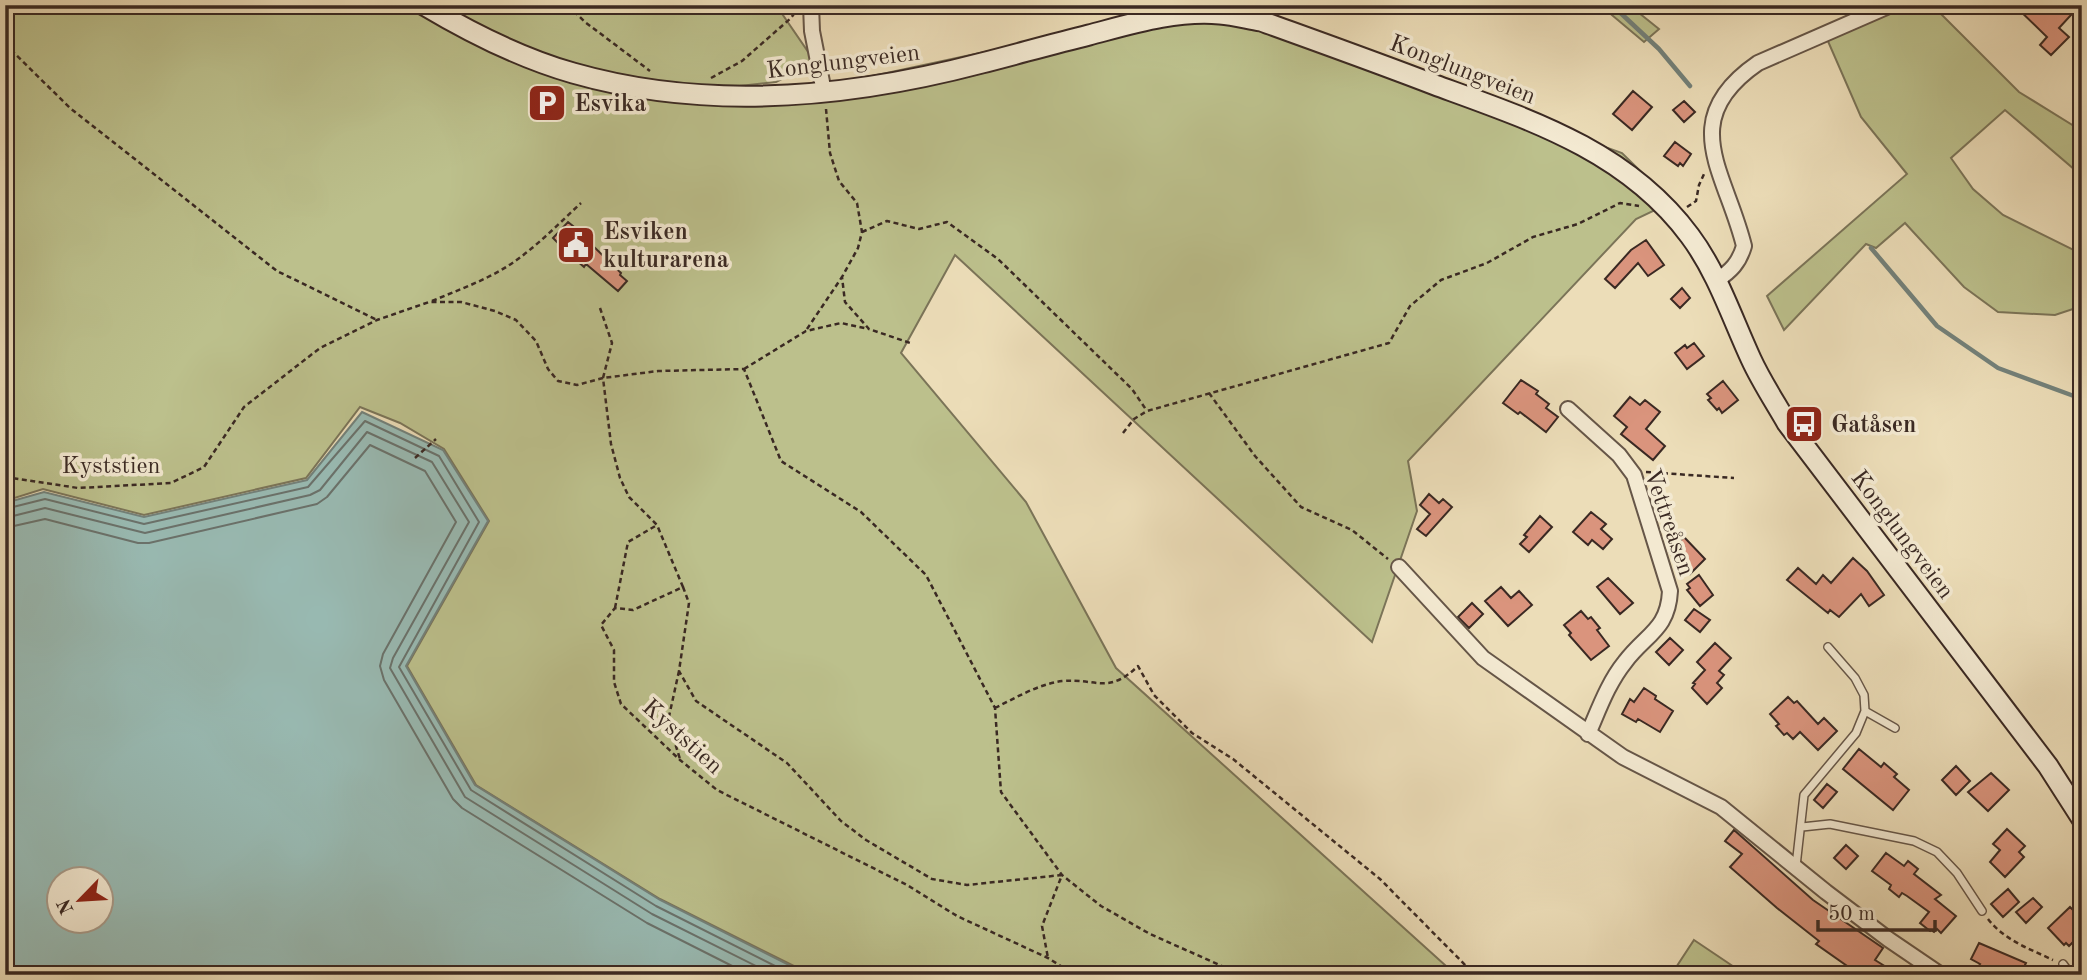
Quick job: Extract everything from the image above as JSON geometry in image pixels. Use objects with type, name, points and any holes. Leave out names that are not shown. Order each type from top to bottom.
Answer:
[{"type":"street","name":"Konglungveien","points":[[424,5],[500,47],[572,73],[671,92],[716,97],[824,92],[886,85],[959,69],[1150,19],[1264,13],[1521,116],[1584,145],[1632,175],[1666,205],[1692,238],[1716,281],[1753,362],[1787,423],[2048,766],[2082,819]]},
{"type":"street","points":[[811,5],[812,31],[824,92]]},
{"type":"street","points":[[1716,281],[1731,271],[1740,259],[1744,246],[1713,155],[1714,114],[1722,95],[1738,77],[1773,56],[1891,5]]},
{"type":"street","name":"Vettreåsen","points":[[1568,408],[1619,455],[1634,475],[1670,591],[1669,610],[1662,622],[1620,669],[1609,686],[1588,734]]},
{"type":"street","points":[[1399,568],[1483,658],[1623,757],[1721,807],[1888,939],[1941,975]]},
{"type":"lane","points":[[1796,866],[1804,795],[1856,733],[1866,711],[1864,695],[1855,678],[1828,647]]},
{"type":"lane","points":[[1866,711],[1895,727]]},
{"type":"lane","points":[[1802,827],[1830,824],[1914,841],[1937,852],[1944,859],[1957,873],[1982,911]]},
{"type":"lane","points":[[2063,964],[2071,975]]},
{"type":"path","points":[[568,5],[585,22],[653,73],[671,92]]},
{"type":"path","points":[[705,81],[742,61],[792,18],[800,5]]},
{"type":"path","points":[[5,44],[70,108],[277,271],[377,320]]},
{"type":"path","points":[[806,331],[842,277],[858,248],[862,232],[856,203],[839,181],[830,153],[824,92]]},
{"type":"path","points":[[1686,208],[1696,201],[1699,185],[1713,155]]},
{"type":"path","points":[[429,302],[489,277],[514,262],[581,203]]},
{"type":"path","points":[[1123,433],[1134,419],[1147,411],[1389,342],[1410,306],[1441,280],[1487,263],[1533,237],[1578,224],[1620,203],[1650,208],[1666,205]]},
{"type":"path","points":[[862,232],[887,221],[919,229],[947,222],[998,259],[1132,389],[1147,411]]},
{"type":"path","points":[[842,277],[845,302],[869,329]]},
{"type":"path","name":"Kyststien","points":[[5,477],[78,488],[171,483],[204,467],[244,407],[320,348],[377,320],[429,302],[461,302],[516,320],[536,341],[548,369],[558,381],[577,385],[603,378],[658,371],[744,369]]},
{"type":"path","points":[[600,308],[612,342],[603,378],[611,444],[620,478],[629,497],[657,524],[689,603],[679,671],[667,721],[680,760]]},
{"type":"path","points":[[913,344],[841,323],[806,331],[744,369],[781,461],[861,512],[926,575],[995,708],[1000,792],[1062,875],[1101,906],[1150,934],[1242,975]]},
{"type":"path","points":[[1209,394],[1255,456],[1301,507],[1352,530],[1399,568]]},
{"type":"path","points":[[1799,407],[1811,424]]},
{"type":"path","points":[[415,458],[436,439]]},
{"type":"path","points":[[1634,475],[1648,471],[1734,478]]},
{"type":"path","points":[[657,524],[628,542],[615,608],[633,610],[683,587]]},
{"type":"path","name":"Kyststien","points":[[615,608],[601,625],[614,650],[614,682],[621,704],[680,760],[718,790],[906,885],[957,916],[1048,958],[1075,975]]},
{"type":"path","points":[[995,708],[1061,681],[1109,684],[1125,679],[1138,666],[1154,695],[1192,733],[1233,759],[1380,879],[1475,975]]},
{"type":"path","points":[[679,671],[696,701],[788,764],[841,821],[866,840],[932,879],[967,885],[1062,875]]},
{"type":"path","points":[[1048,958],[1042,926],[1062,875]]},
{"type":"path","points":[[1982,911],[1993,926],[2017,944],[2063,964]]},
{"type":"green space","points":[[5,5],[776,5],[815,62],[776,82],[677,93],[771,95],[1152,16],[1218,16],[1300,37],[1622,153],[1672,202],[1636,219],[1408,461],[1417,511],[1372,642],[955,255],[901,353],[1026,502],[1116,668],[1456,975],[812,975],[660,899],[476,785],[407,666],[489,521],[444,449],[400,423],[360,407],[306,478],[144,515],[43,489],[5,501]]},
{"type":"green space","points":[[1600,5],[1629,5],[1659,29],[1644,42]]},
{"type":"green space","points":[[1900,5],[1932,5],[2019,92],[2082,131],[2082,176],[2005,110],[1951,158],[1973,189],[2003,215],[2082,254],[2082,306],[2055,315],[1998,312],[1964,287],[1905,223],[1876,248],[1866,244],[1784,330],[1767,296],[1907,174],[1861,117],[1827,39]]},
{"type":"green space","points":[[1694,940],[1746,975],[1671,975]]},
{"type":"water","points":[[362,412],[443,450],[488,521],[406,666],[475,785],[660,900],[809,975],[5,975],[5,503],[44,492],[144,517],[307,480]]},
{"type":"building","points":[[2014,5],[2076,5],[2059,28],[2069,37],[2051,55],[2040,45],[2047,37]]},
{"type":"building","points":[[1633,91],[1652,107],[1632,130],[1613,114]]},
{"type":"building","points":[[1684,101],[1695,112],[1684,122],[1673,110]]},
{"type":"building","points":[[1675,142],[1691,154],[1683,166],[1680,163],[1678,166],[1664,156]]},
{"type":"building","points":[[568,222],[593,242],[591,244],[627,281],[618,291],[586,264],[584,267],[576,260],[574,262],[559,248],[561,246],[553,238]]},
{"type":"building","points":[[1646,240],[1664,265],[1648,276],[1638,263],[1615,288],[1605,279],[1631,250]]},
{"type":"building","points":[[1682,288],[1690,298],[1680,308],[1671,299]]},
{"type":"building","points":[[1694,343],[1704,356],[1687,369],[1675,353],[1685,345],[1687,348]]},
{"type":"building","points":[[1521,380],[1538,391],[1536,394],[1549,404],[1546,408],[1558,417],[1546,432],[1503,403]]},
{"type":"building","points":[[1723,381],[1738,400],[1722,413],[1708,400],[1711,398],[1707,394]]},
{"type":"building","points":[[1630,397],[1640,405],[1645,400],[1660,412],[1646,429],[1665,446],[1653,460],[1621,434],[1627,427],[1614,416]]},
{"type":"building","points":[[1429,494],[1439,503],[1443,499],[1452,507],[1426,536],[1417,529],[1430,514],[1420,505]]},
{"type":"building","points":[[1591,512],[1606,524],[1601,529],[1612,539],[1603,549],[1592,540],[1588,545],[1573,532]]},
{"type":"building","points":[[1540,516],[1552,527],[1529,552],[1520,544]]},
{"type":"building","points":[[1684,537],[1705,559],[1690,574],[1669,552]]},
{"type":"building","points":[[1853,558],[1867,571],[1884,595],[1869,606],[1861,594],[1839,617],[1830,610],[1828,613],[1787,580],[1798,568],[1816,584],[1823,575],[1831,583]]},
{"type":"building","points":[[1699,575],[1713,595],[1700,606],[1687,590],[1690,588],[1687,584]]},
{"type":"building","points":[[1608,578],[1633,603],[1620,614],[1597,587]]},
{"type":"building","points":[[1501,587],[1511,598],[1519,591],[1532,605],[1508,626],[1485,601]]},
{"type":"building","points":[[1472,603],[1483,614],[1469,628],[1458,617]]},
{"type":"building","points":[[1694,609],[1710,620],[1700,632],[1685,620]]},
{"type":"building","points":[[1581,611],[1588,619],[1591,617],[1600,628],[1597,630],[1609,646],[1591,660],[1569,635],[1571,633],[1564,625]]},
{"type":"building","points":[[1670,638],[1683,650],[1669,665],[1656,652]]},
{"type":"building","points":[[1715,643],[1731,658],[1719,671],[1724,675],[1717,683],[1722,688],[1707,704],[1692,688],[1695,684],[1693,683],[1705,670],[1697,662]]},
{"type":"building","points":[[1644,688],[1673,711],[1660,732],[1638,719],[1636,722],[1622,714],[1630,699],[1634,702]]},
{"type":"building","points":[[1788,697],[1794,703],[1797,701],[1818,724],[1824,718],[1837,731],[1818,750],[1800,732],[1793,739],[1787,733],[1784,735],[1776,726],[1779,724],[1770,714]]},
{"type":"building","points":[[1859,749],[1881,767],[1884,763],[1897,774],[1894,777],[1909,790],[1893,810],[1843,769]]},
{"type":"building","points":[[1956,766],[1970,781],[1956,795],[1942,780]]},
{"type":"building","points":[[1991,773],[2009,790],[1988,811],[1968,792]]},
{"type":"building","points":[[1827,784],[1837,792],[1823,808],[1814,800]]},
{"type":"building","points":[[2007,829],[2025,846],[2019,852],[2024,857],[2005,877],[1990,862],[2000,850],[1993,844]]},
{"type":"building","points":[[1734,830],[1813,900],[1883,948],[1875,960],[1899,975],[1860,975],[1816,944],[1819,941],[1730,867],[1742,854],[1725,841]]},
{"type":"building","points":[[1846,845],[1858,856],[1846,869],[1834,858]]},
{"type":"building","points":[[1886,853],[1904,866],[1908,861],[1918,869],[1914,874],[1941,895],[1935,899],[1956,916],[1941,933],[1937,929],[1930,931],[1920,923],[1929,912],[1902,893],[1899,897],[1889,889],[1891,885],[1872,871]]},
{"type":"building","points":[[2008,889],[2019,902],[2003,917],[1991,904]]},
{"type":"building","points":[[2033,898],[2042,907],[2026,923],[2016,912]]},
{"type":"building","points":[[2070,907],[2082,919],[2082,933],[2069,946],[2066,943],[2064,945],[2048,928]]},
{"type":"building","points":[[1979,943],[2026,963],[2020,975],[1991,975],[1977,968],[1980,964],[1971,959]]},
{"type":"waterway","points":[[1612,5],[1659,49],[1690,86]]},
{"type":"waterway","points":[[1871,248],[1937,326],[1998,368],[2082,399]]},
{"type":"place","name":"Esvika","points":[[547,103]]},
{"type":"place","name":"Esviken kulturarena","points":[[576,245]]},
{"type":"place","name":"Gatåsen","points":[[1804,424]]}]
